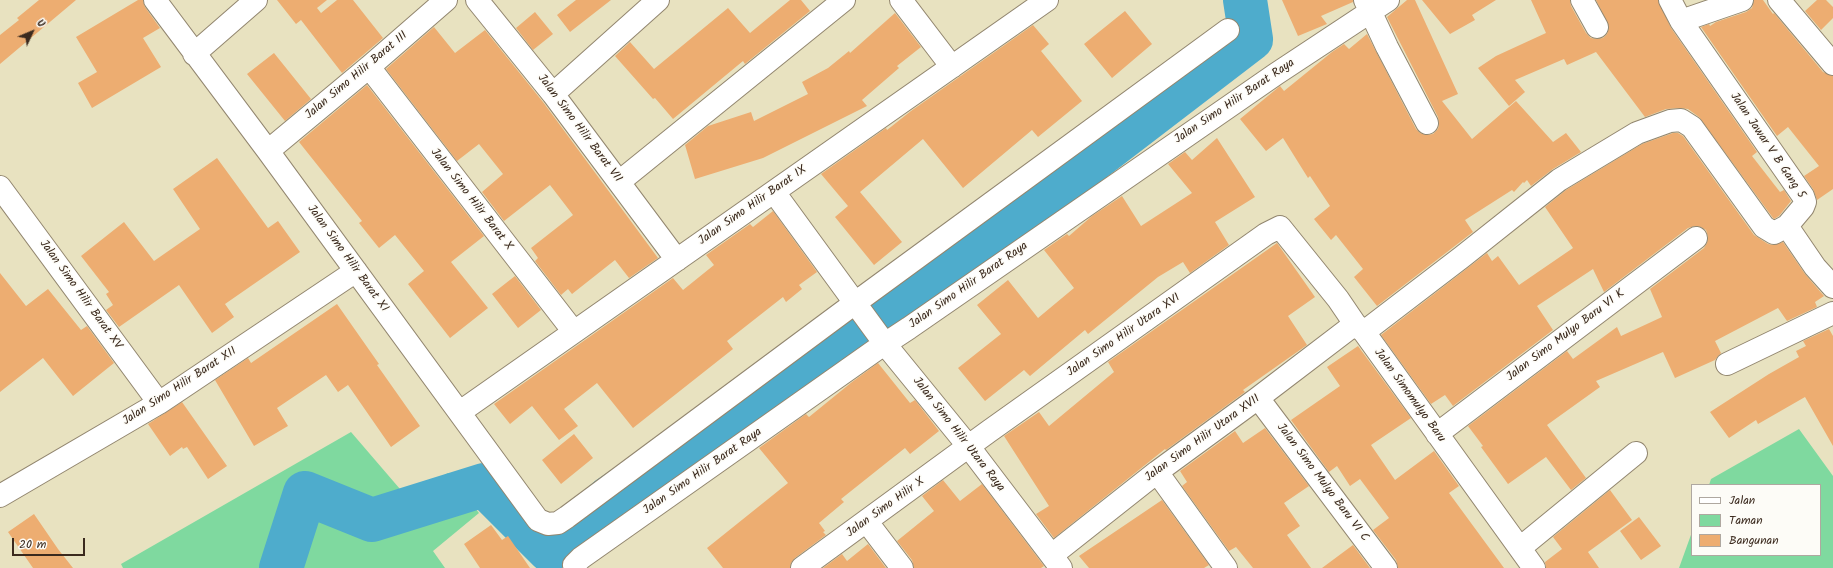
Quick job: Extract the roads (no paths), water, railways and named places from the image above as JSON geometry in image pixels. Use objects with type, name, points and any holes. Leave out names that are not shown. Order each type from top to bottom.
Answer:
[{"type":"street","name":"Jalan Simo Hilir Barat XI","points":[[154,0],[268,151],[538,520],[548,524],[558,522],[567,517],[858,307]]},
{"type":"street","points":[[194,54],[256,0]]},
{"type":"street","name":"Jalan Simo Hilir Barat III","points":[[268,151],[369,67],[446,0]]},
{"type":"street","name":"Jalan Simo Hilir Barat VII","points":[[478,0],[553,94],[677,260]]},
{"type":"street","points":[[553,94],[658,0]]},
{"type":"street","points":[[619,182],[844,0]]},
{"type":"street","points":[[901,0],[952,67]]},
{"type":"street","name":"Jalan Simo Hilir Barat IX","points":[[460,412],[1047,0]]},
{"type":"street","name":"Jalan Simo Hilir Barat Raya","points":[[574,568],[574,565],[581,558],[882,339],[1259,86],[1368,5],[1388,0]]},
{"type":"street","points":[[1582,0],[1597,27]]},
{"type":"street","name":"Jalan Jawar V B Gang 5","points":[[1670,0],[1682,21],[1803,196],[1805,202],[1803,207],[1787,226]]},
{"type":"street","points":[[1682,21],[1742,0]]},
{"type":"street","points":[[1779,0],[1833,64]]},
{"type":"street","points":[[1368,5],[1386,47],[1427,123]]},
{"type":"street","points":[[858,307],[1228,30]]},
{"type":"street","name":"Jalan Simo Hilir Barat X","points":[[369,67],[574,332]]},
{"type":"street","name":"Jalan Simo Hilir Utara XVII","points":[[1057,562],[1157,472],[1258,398],[1462,257],[1559,180],[1637,133],[1670,121],[1681,120],[1692,128],[1764,227],[1774,233],[1787,226]]},
{"type":"street","name":"Jalan Simo Hilir Barat XV","points":[[0,187],[159,403]]},
{"type":"street","name":"Jalan Simo Hilir Utara Raya","points":[[774,192],[882,339],[969,447],[1057,562]]},
{"type":"street","points":[[1787,226],[1815,267],[1833,287]]},
{"type":"street","name":"Jalan Simomulyo Baru","points":[[1280,227],[1338,299],[1534,568]]},
{"type":"street","name":"Jalan Simo Hilir Utara XVI","points":[[969,447],[1266,234],[1280,227]]},
{"type":"street","name":"Jalan Simo Mulyo Baru VI K","points":[[1437,434],[1696,238]]},
{"type":"street","name":"Jalan Simo Hilir Barat XII","points":[[3,488],[159,403],[356,271]]},
{"type":"street","points":[[1727,364],[1833,313]]},
{"type":"street","name":"Jalan Simo Mulyo Baru VI C","points":[[1258,398],[1386,568]]},
{"type":"street","name":"Jalan Simo Hilir X","points":[[802,568],[969,447]]},
{"type":"street","points":[[1520,548],[1636,453]]},
{"type":"street","points":[[1157,472],[1226,568]]},
{"type":"street","points":[[867,522],[902,568]]},
{"type":"waterway","points":[[281,568],[305,493],[372,520],[484,485],[549,550],[609,498],[965,258],[1251,39],[1245,0]]}]
